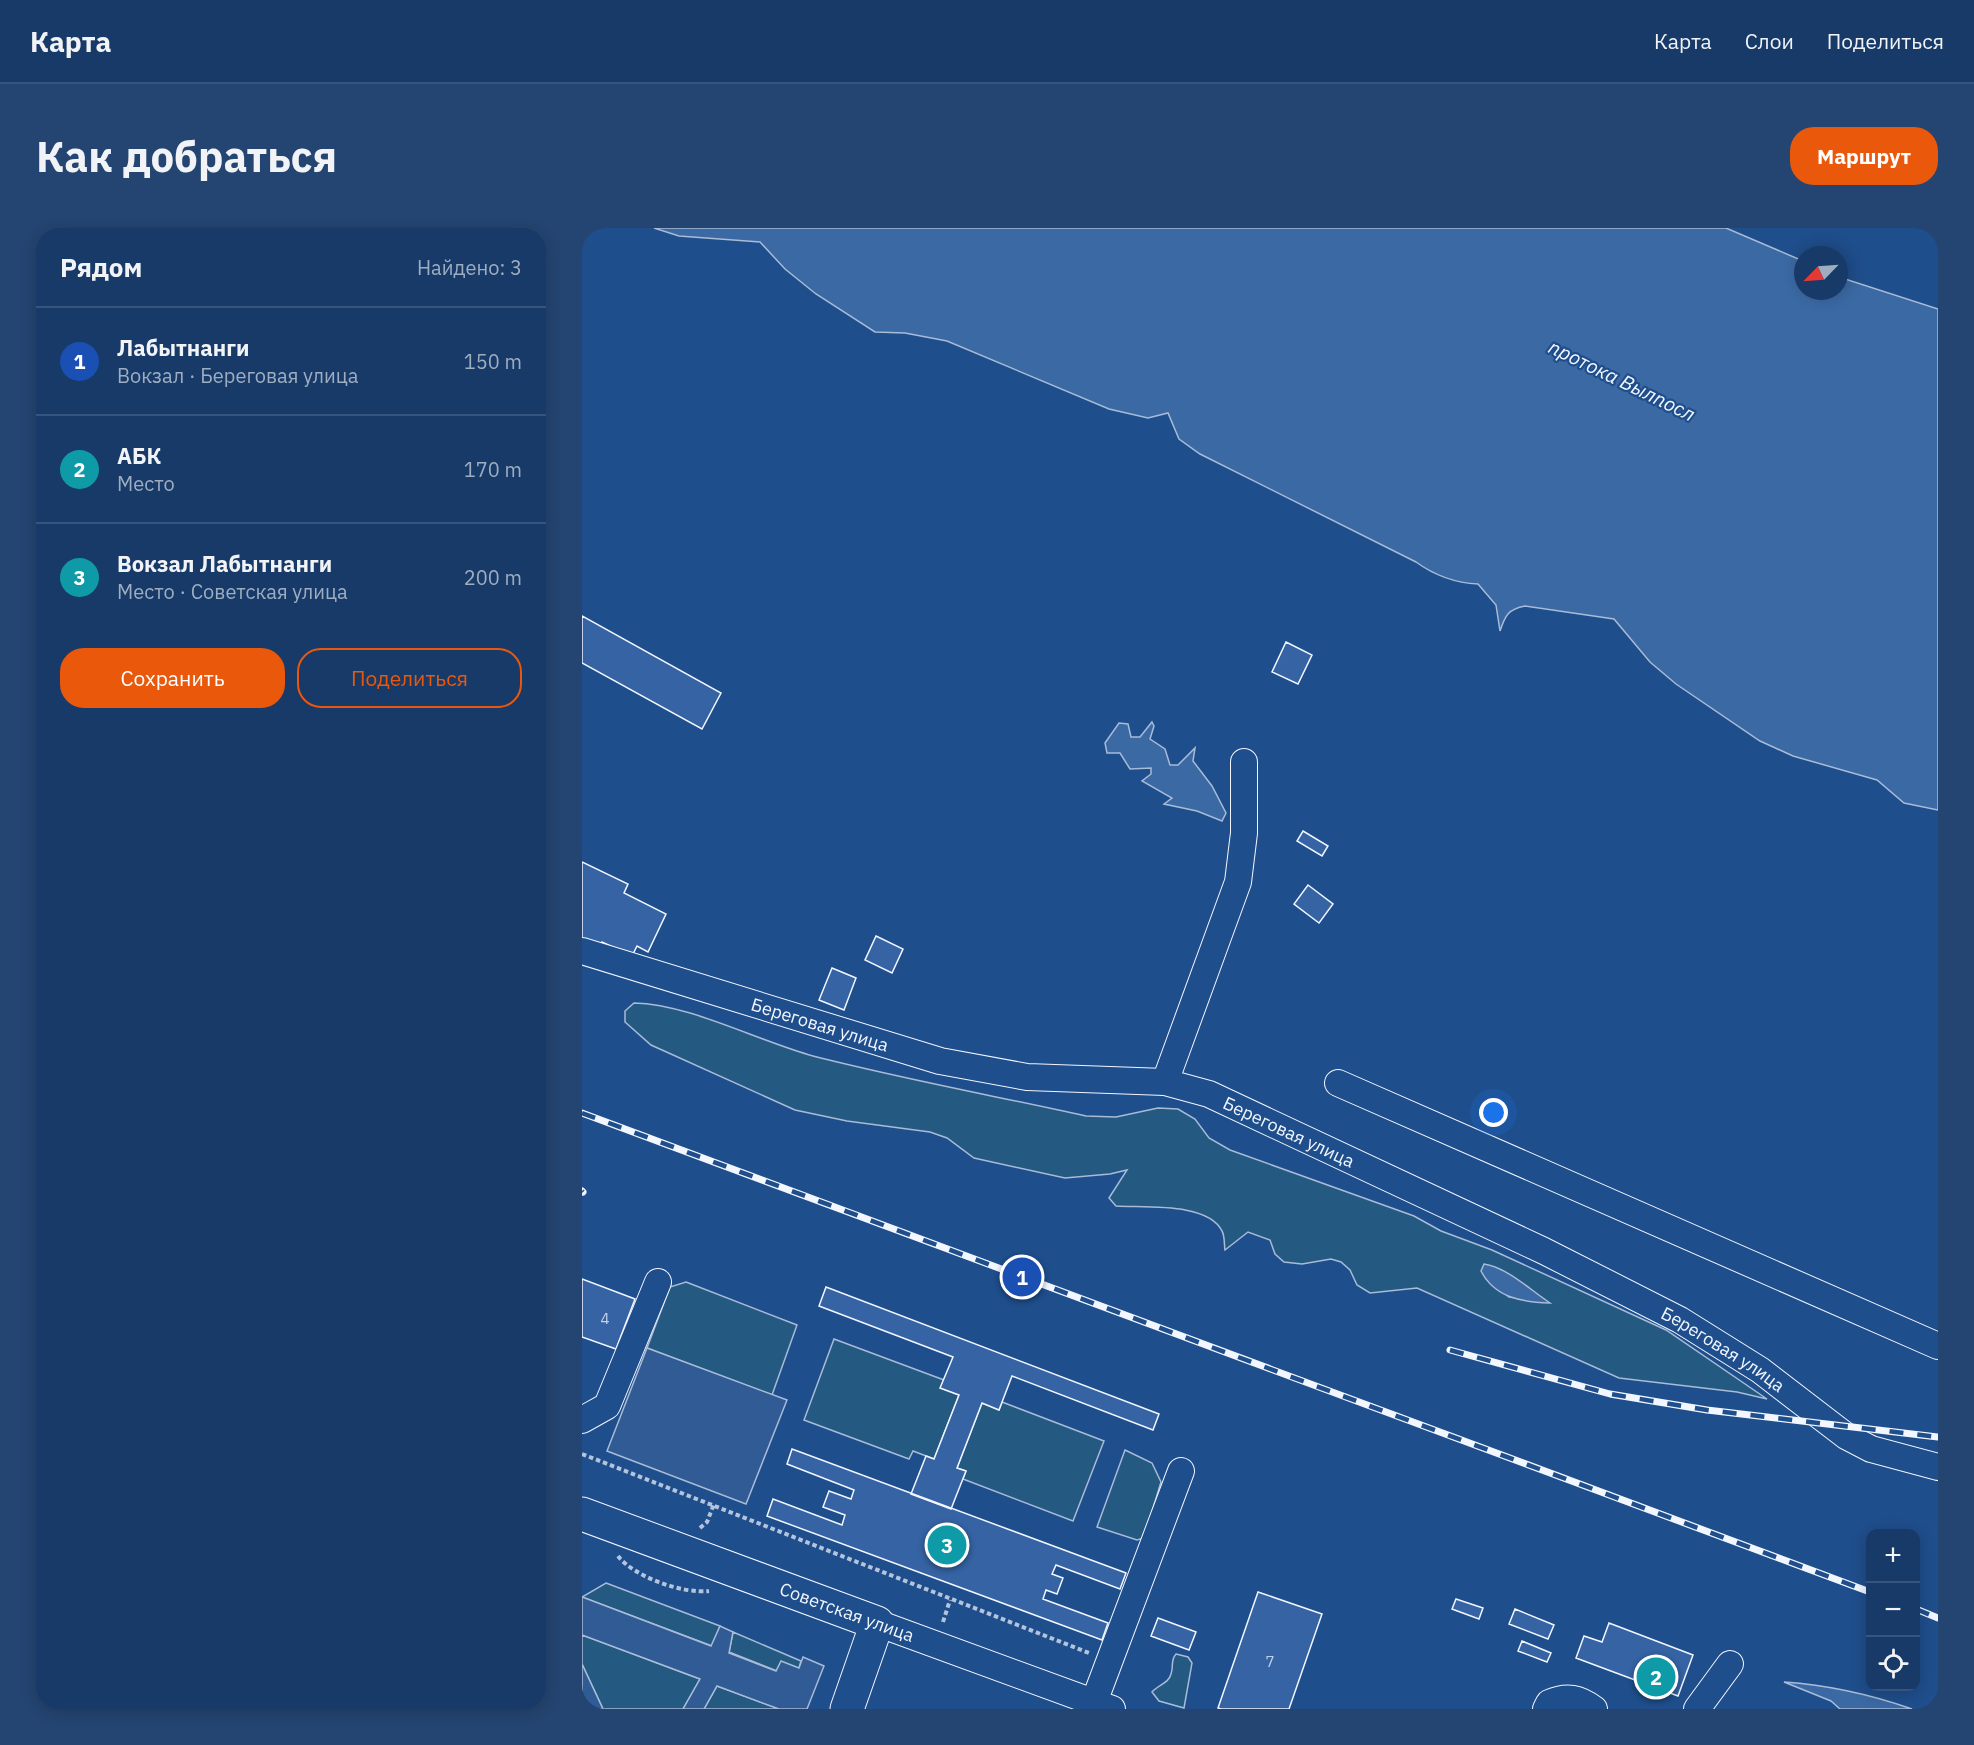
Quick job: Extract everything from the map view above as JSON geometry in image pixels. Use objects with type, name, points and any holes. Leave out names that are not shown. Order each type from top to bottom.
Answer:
[{"type":"main road","name":"Советская улица","points":[[582,1514],[877,1623]]},
{"type":"main road","points":[[847,1709],[877,1623]]},
{"type":"street","points":[[1165,1082],[1238,882],[1244,832],[1244,762]]},
{"type":"street","name":"Береговая улица","points":[[582,951],[622,975],[991,1072],[1060,1080],[1165,1082],[1209,1094],[1584,1270],[1711,1338],[1767,1376],[1846,1436],[1871,1449],[1938,1467]]},
{"type":"street","points":[[1338,1083],[1938,1346]]},
{"type":"street","points":[[582,1419],[607,1406],[658,1282]]},
{"type":"street","points":[[1103,1706],[1109,1661],[1181,1471]]},
{"type":"street","name":"Советская улица","points":[[877,1623],[1103,1706]]},
{"type":"street","points":[[1697,1709],[1730,1664]]},
{"type":"street","points":[[1546,1709],[1550,1703],[1569,1697],[1594,1709]]},
{"type":"path","points":[[582,1454],[1109,1661]]},
{"type":"shaded area","points":[[634,1003],[677,1010],[813,1056],[1086,1116],[1116,1117],[1158,1108],[1178,1109],[1195,1119],[1209,1138],[1230,1150],[1414,1216],[1441,1231],[1492,1250],[1666,1330],[1767,1399],[1737,1392],[1619,1378],[1417,1288],[1370,1293],[1357,1285],[1350,1270],[1341,1262],[1331,1259],[1302,1264],[1284,1262],[1275,1254],[1270,1240],[1248,1232],[1225,1250],[1222,1231],[1215,1222],[1203,1215],[1174,1208],[1116,1206],[1109,1198],[1127,1170],[1065,1178],[974,1158],[947,1138],[930,1132],[847,1121],[795,1110],[651,1045],[625,1022],[625,1011]],"holes":[[[1485,1278],[1524,1286],[1548,1302],[1509,1297]]]},
{"type":"shaded area","points":[[686,1282],[797,1325],[772,1395],[647,1348],[670,1287]]},
{"type":"shaded area","points":[[834,1339],[944,1380],[941,1388],[959,1395],[934,1459],[913,1451],[909,1459],[804,1420]]},
{"type":"shaded area","points":[[647,1348],[787,1400],[746,1504],[607,1451]]},
{"type":"shaded area","points":[[1002,1402],[1104,1441],[1073,1521],[963,1479],[966,1471],[957,1468],[982,1403],[999,1410]]},
{"type":"shaded area","points":[[1125,1450],[1152,1463],[1161,1482],[1144,1538],[1137,1540],[1097,1527]]},
{"type":"shaded area","points":[[606,1583],[720,1626],[712,1646],[582,1597]]},
{"type":"shaded area","points":[[582,1597],[711,1646],[720,1626],[733,1632],[729,1653],[776,1671],[781,1661],[799,1668],[803,1657],[824,1666],[807,1709],[779,1709],[717,1686],[704,1709],[683,1709],[700,1679],[582,1635]]},
{"type":"shaded area","points":[[733,1632],[801,1661],[799,1668],[777,1671],[729,1652]]},
{"type":"shaded area","points":[[582,1635],[700,1679],[683,1709],[603,1709],[582,1664]]},
{"type":"shaded area","points":[[1176,1654],[1188,1657],[1192,1663],[1184,1708],[1159,1701],[1152,1692],[1170,1677]]},
{"type":"shaded area","points":[[582,1664],[603,1709],[582,1709]]},
{"type":"shaded area","points":[[717,1686],[779,1709],[704,1709]]},
{"type":"water","name":"протока Вылпосл","points":[[654,228],[1726,228],[1794,257],[1794,300],[1848,300],[1848,280],[1938,309],[1938,810],[1904,803],[1877,780],[1793,756],[1760,741],[1676,684],[1650,662],[1614,619],[1525,606],[1508,614],[1500,631],[1496,605],[1478,584],[1453,580],[1423,567],[1200,454],[1179,439],[1168,413],[1148,418],[1109,409],[947,341],[905,333],[875,332],[816,294],[785,269],[760,242],[679,236]]},
{"type":"water","points":[[1152,722],[1154,726],[1150,739],[1165,749],[1170,765],[1178,765],[1195,748],[1193,761],[1212,786],[1226,813],[1222,821],[1197,811],[1164,804],[1172,798],[1142,781],[1151,774],[1151,768],[1130,769],[1120,753],[1107,753],[1105,743],[1119,723],[1128,724],[1131,737],[1140,737]]},
{"type":"water","points":[[1484,1264],[1510,1274],[1550,1303],[1520,1300],[1502,1293],[1487,1280],[1481,1271]]},
{"type":"water","points":[[1784,1682],[1849,1691],[1912,1709],[1840,1709],[1831,1701]]},
{"type":"building","points":[[582,616],[721,693],[702,729],[582,663]]},
{"type":"building","points":[[1286,642],[1312,655],[1298,684],[1272,672]]},
{"type":"building","points":[[1303,831],[1328,846],[1322,856],[1297,841]]},
{"type":"building","points":[[582,862],[628,884],[624,893],[666,914],[648,952],[637,946],[632,956],[602,942],[599,948],[582,940]]},
{"type":"building","points":[[1308,885],[1333,904],[1319,923],[1294,904]]},
{"type":"building","points":[[876,936],[903,949],[892,973],[865,960]]},
{"type":"building","points":[[832,968],[856,978],[844,1010],[819,1000]]},
{"type":"building","points":[[582,1279],[635,1299],[616,1349],[582,1337]]},
{"type":"building","points":[[826,1287],[1159,1414],[1153,1430],[1012,1376],[999,1410],[982,1403],[957,1468],[966,1471],[951,1509],[911,1494],[926,1456],[934,1459],[959,1395],[940,1388],[953,1357],[819,1306]]},
{"type":"building","points":[[792,1449],[1126,1573],[1120,1589],[1056,1565],[1052,1574],[1063,1578],[1057,1594],[1046,1590],[1043,1599],[1108,1623],[1102,1640],[767,1516],[773,1499],[842,1525],[845,1515],[823,1507],[829,1491],[851,1499],[854,1490],[787,1464]]},
{"type":"building","points":[[1258,1592],[1322,1614],[1289,1709],[1221,1709],[1218,1708]]},
{"type":"building","points":[[1456,1599],[1483,1608],[1479,1619],[1452,1609]]},
{"type":"building","points":[[1515,1609],[1554,1625],[1548,1639],[1509,1624]]},
{"type":"building","points":[[1158,1618],[1196,1632],[1189,1650],[1151,1636]]},
{"type":"building","points":[[1609,1623],[1693,1655],[1678,1696],[1576,1658],[1584,1636],[1602,1642]]},
{"type":"building","points":[[1522,1641],[1551,1653],[1547,1662],[1518,1651]]},
{"type":"railway","points":[[582,1113],[1866,1591]]},
{"type":"railway","points":[[1450,1350],[1610,1394],[1707,1410],[1938,1437]]},
{"type":"railway","points":[[1920,1611],[1938,1618]]},
{"type":"place","name":"Лабытнанги","points":[[1022,1277]]},
{"type":"place","name":"Вокзал Лабытнанги","points":[[947,1545]]},
{"type":"place","name":"АБК","points":[[1656,1677]]}]
